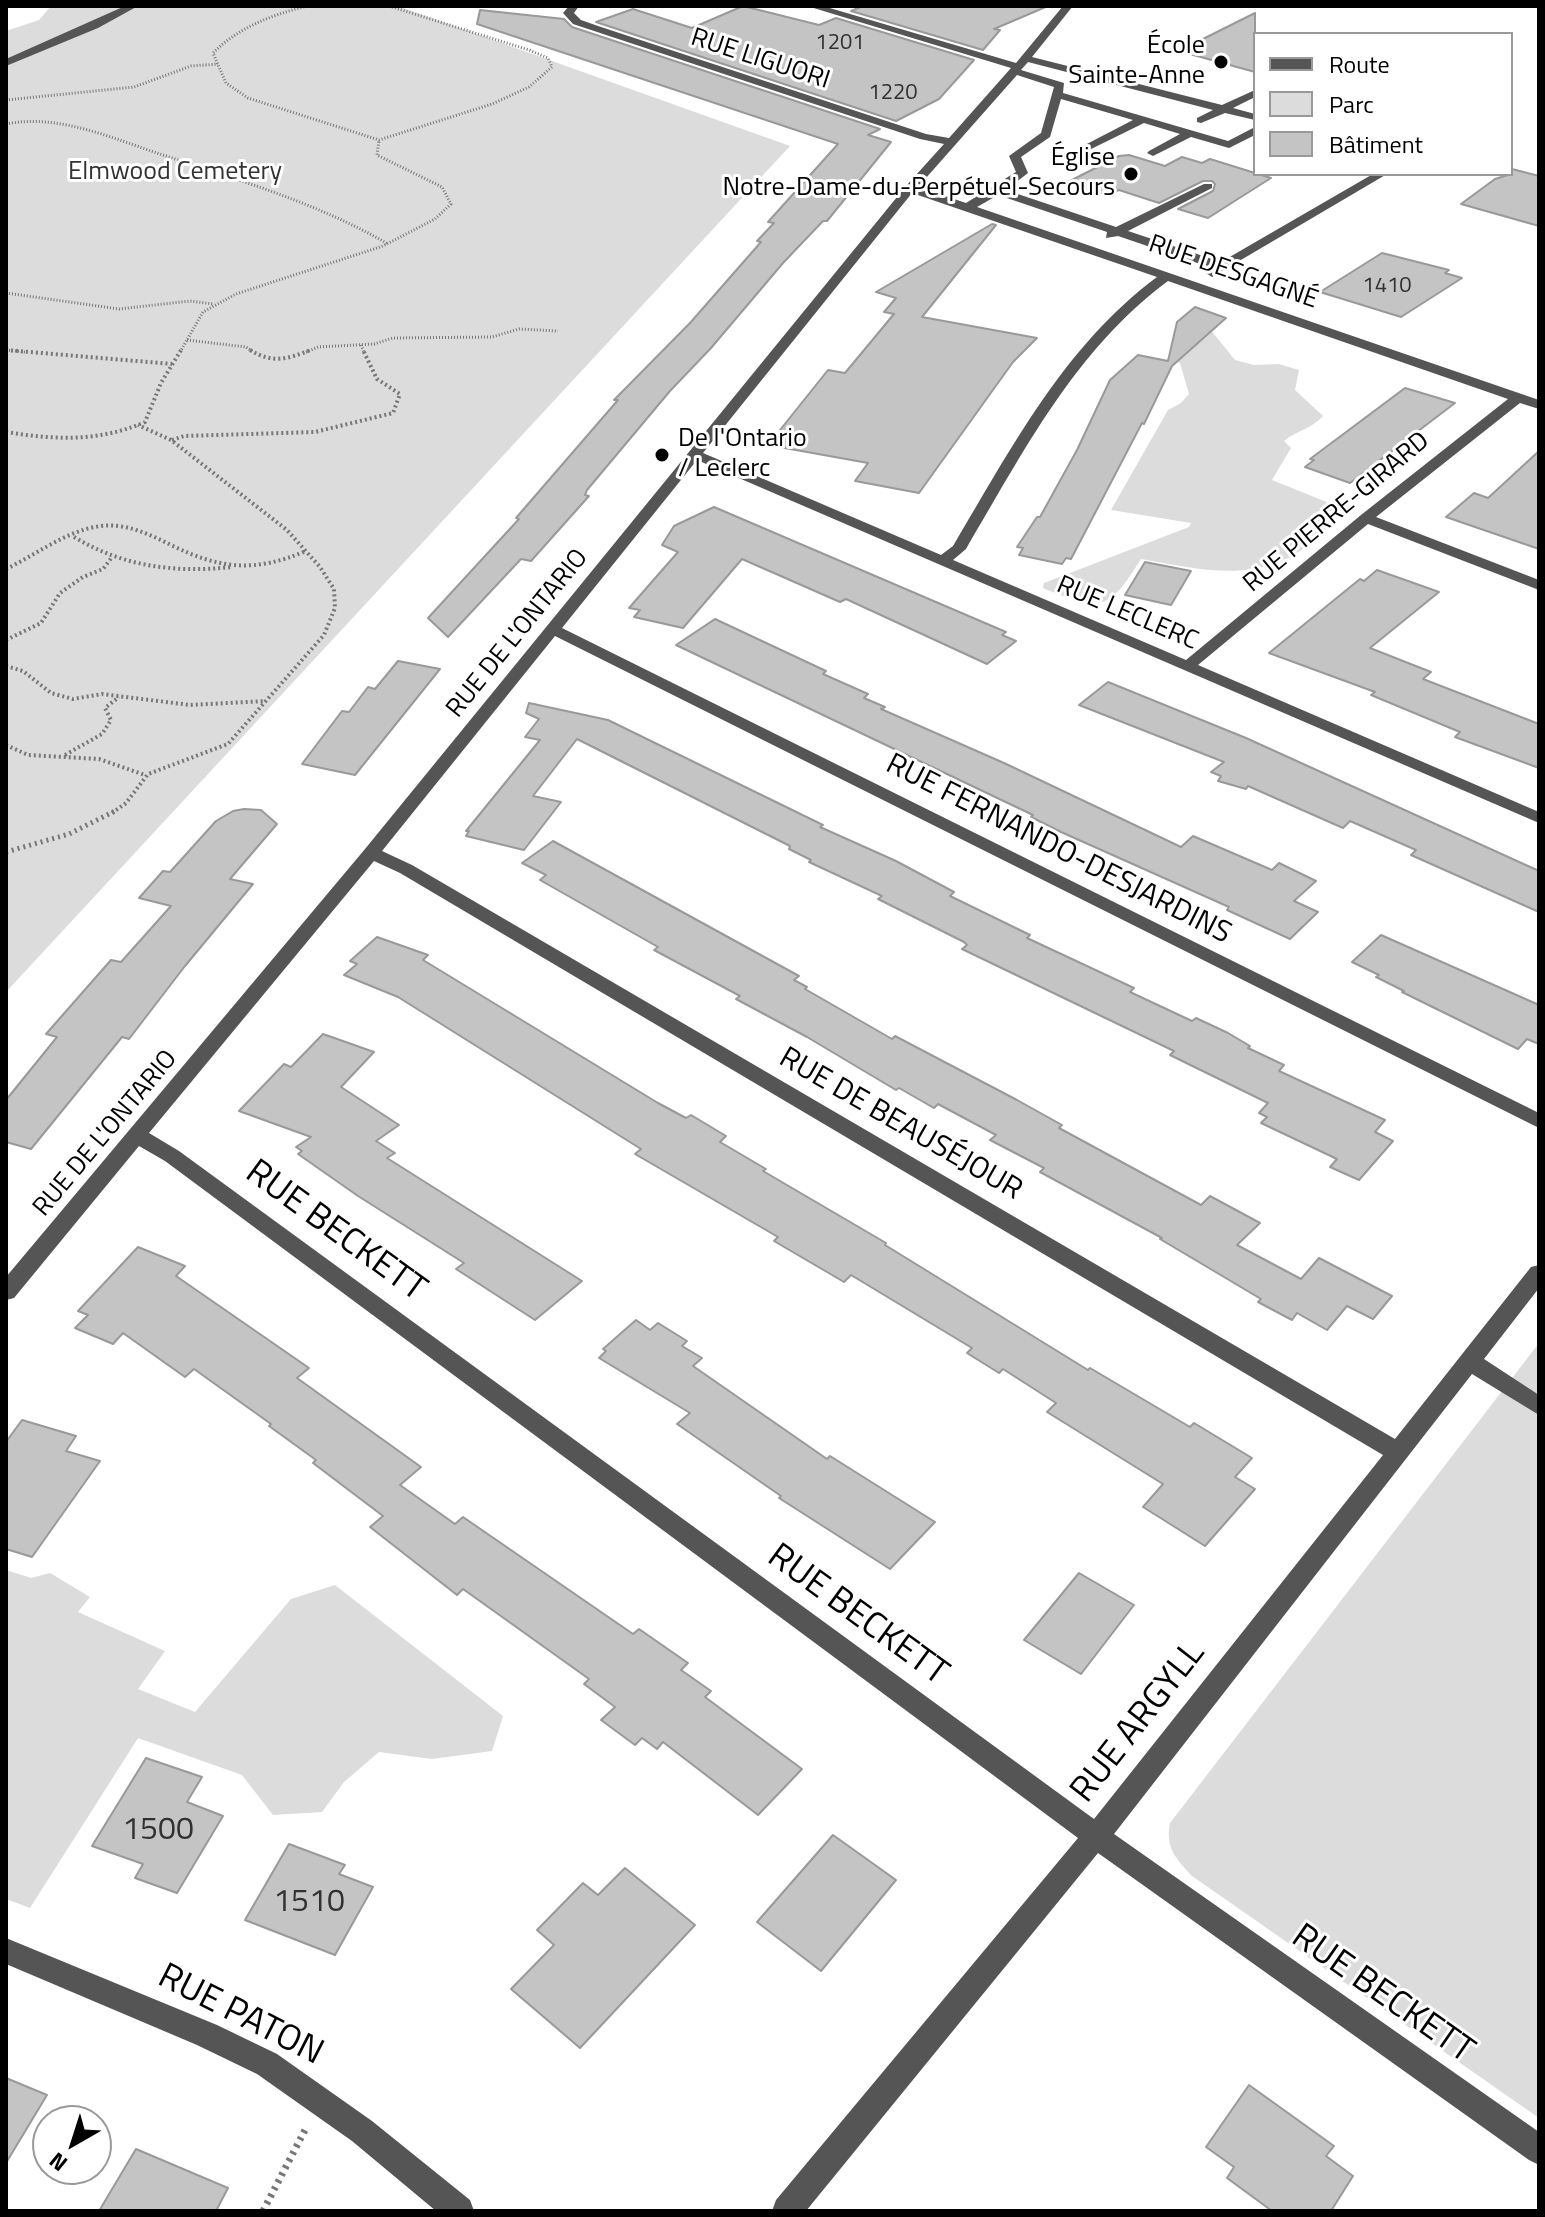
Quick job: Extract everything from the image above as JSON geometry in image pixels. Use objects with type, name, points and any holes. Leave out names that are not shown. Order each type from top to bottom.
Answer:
[{"type":"street","points":[[6,63],[133,6]]},
{"type":"street","name":"RUE LIGUORI","points":[[574,6],[568,13],[571,17],[594,28],[924,137],[952,142]]},
{"type":"street","points":[[812,6],[1019,65],[1131,85],[1253,116]]},
{"type":"street","name":"RUE DE L'ONTARIO","points":[[6,1292],[371,853],[910,188],[1068,6]]},
{"type":"street","points":[[967,208],[1022,173],[1015,156],[1046,135],[1060,85],[1019,65]]},
{"type":"street","points":[[1115,94],[1131,85]]},
{"type":"street","points":[[1201,120],[1253,94]]},
{"type":"street","points":[[1058,95],[1229,145],[1253,131]]},
{"type":"street","points":[[1157,106],[1176,96]]},
{"type":"street","points":[[1085,149],[1143,119]]},
{"type":"street","points":[[1153,153],[1190,133]]},
{"type":"street","points":[[1193,284],[1378,176]]},
{"type":"street","points":[[1085,247],[1208,186]]},
{"type":"street","name":"RUE DESGAGNÉ","points":[[910,188],[1539,405]]},
{"type":"street","points":[[997,191],[1223,267]]},
{"type":"street","points":[[942,561],[959,549],[1050,399],[1123,308],[1168,275]]},
{"type":"street","name":"RUE PIERRE-GIRARD","points":[[1188,666],[1366,518],[1518,398]]},
{"type":"street","name":"RUE LECLERC","points":[[696,455],[1539,818]]},
{"type":"street","points":[[1366,518],[1539,585]]},
{"type":"street","name":"RUE FERNANDO-DESJARDINS","points":[[552,629],[1539,1121]]},
{"type":"street","name":"RUE DE BEAUSÉJOUR","points":[[371,853],[419,877],[1397,1452]]},
{"type":"street","name":"RUE BECKETT","points":[[136,1135],[172,1156],[1096,1836],[1539,2150]]},
{"type":"street","name":"RUE ARGYLL","points":[[787,2211],[1096,1836],[1539,1273]]},
{"type":"street","points":[[1468,1360],[1539,1406]]},
{"type":"street","name":"RUE PATON","points":[[6,1951],[207,2035],[267,2064],[319,2098],[459,2211]]},
{"type":"path","points":[[307,6],[267,19],[222,42],[213,53],[226,83],[248,98],[379,140],[492,104],[529,87],[552,67],[548,58],[529,50],[389,6]]},
{"type":"path","points":[[6,100],[134,87],[191,66],[218,64]]},
{"type":"path","points":[[6,124],[34,120],[133,145],[269,192],[333,217],[388,244]]},
{"type":"path","points":[[6,432],[65,439],[102,437],[145,422],[172,364],[203,312],[214,304],[388,244],[420,231],[443,215],[451,204],[442,187],[377,155],[379,140]]},
{"type":"path","points":[[6,293],[123,309],[199,300],[214,304]]},
{"type":"path","points":[[187,340],[246,347],[265,359],[284,360],[318,347],[361,345],[393,338],[492,337],[519,329],[558,331]]},
{"type":"path","points":[[171,440],[184,436],[302,436],[363,424],[393,413],[400,394],[377,379],[361,345]]},
{"type":"path","points":[[6,350],[172,364]]},
{"type":"path","points":[[6,745],[28,755],[99,759],[145,775],[210,756],[228,744],[324,635],[335,608],[334,589],[306,551],[287,530],[171,440],[138,425]]},
{"type":"path","points":[[6,569],[99,526],[129,526],[203,560],[241,565]]},
{"type":"path","points":[[73,536],[100,554],[165,570],[196,572],[284,561],[306,551]]},
{"type":"path","points":[[6,640],[41,623],[60,593],[83,577],[103,569],[112,557]]},
{"type":"path","points":[[6,666],[23,671],[51,693],[73,699],[102,694],[190,705],[266,701]]},
{"type":"path","points":[[65,755],[102,734],[111,720],[105,708],[120,696]]},
{"type":"path","points":[[6,852],[57,837],[104,816],[129,801],[145,775]]},
{"type":"path","points":[[263,2211],[297,2151],[319,2098]]},
{"type":"green space","name":"Elmwood Cemetery","points":[[51,6],[398,6],[790,146],[6,992],[6,31],[39,20]]},
{"type":"green space","points":[[1209,328],[1235,360],[1254,365],[1279,364],[1299,370],[1295,390],[1323,416],[1284,441],[1291,448],[1272,480],[1339,507],[1334,519],[1308,545],[1289,557],[1249,570],[1206,570],[1141,559],[1120,589],[1101,602],[1078,601],[1043,588],[1044,583],[1189,527],[1191,523],[1111,510],[1168,410],[1189,394],[1180,363],[1173,360]]},
{"type":"green space","points":[[1539,1343],[1539,2118],[1192,1876],[1173,1852],[1169,1831],[1170,1823]]},
{"type":"green space","points":[[6,1570],[31,1578],[50,1573],[90,1597],[78,1612],[165,1651],[138,1689],[195,1712],[291,1599],[335,1585],[503,1716],[492,1751],[432,1759],[379,1752],[344,1782],[322,1812],[273,1815],[242,1775],[138,1738],[30,1908],[6,1899]]},
{"type":"building","points":[[743,6],[819,25],[836,18],[974,60],[939,99],[896,121],[596,22],[633,9],[692,28]]},
{"type":"building","points":[[863,6],[1048,6],[994,29],[1000,30],[983,50],[851,11]]},
{"type":"building","points":[[480,10],[564,19],[572,27],[880,129],[868,135],[891,142],[827,221],[823,221],[783,263],[670,391],[587,490],[585,495],[589,496],[531,561],[521,559],[448,637],[428,618],[519,519],[516,518],[618,400],[614,400],[690,323],[761,242],[757,241],[774,223],[768,222],[838,144],[477,24]]},
{"type":"building","points":[[1255,13],[1253,71],[1179,51]]},
{"type":"building","points":[[1129,155],[1165,166],[1182,157],[1202,163],[1210,159],[1253,172],[1253,176],[1271,178],[1208,218],[1178,209],[1213,191],[1215,184],[1212,181],[1203,181],[1159,203],[1119,190],[1107,195],[1066,183],[1119,156]]},
{"type":"building","points":[[1513,169],[1539,176],[1539,226],[1461,204],[1495,179],[1513,176]]},
{"type":"building","points":[[992,224],[996,225],[922,317],[1037,338],[1013,362],[919,493],[855,481],[868,463],[768,445],[828,370],[845,373],[894,314],[884,312],[896,298],[876,292]]},
{"type":"building","points":[[1382,253],[1449,270],[1445,273],[1462,278],[1401,317],[1320,292]]},
{"type":"building","points":[[1195,307],[1226,318],[1172,366],[1071,559],[1066,558],[1062,564],[1019,555],[1023,548],[1017,547],[1040,517],[1077,450],[1110,380],[1138,355],[1168,361],[1177,322]]},
{"type":"building","points":[[1405,388],[1455,403],[1350,483],[1305,467],[1314,460],[1310,459]]},
{"type":"building","points":[[1539,451],[1539,549],[1446,517],[1474,493],[1488,498]]},
{"type":"building","points":[[714,507],[1006,632],[1002,635],[1016,641],[987,664],[846,599],[840,602],[742,559],[683,628],[634,617],[640,610],[629,608],[678,552],[662,545],[674,526]]},
{"type":"building","points":[[1145,562],[1191,571],[1171,605],[1125,595]]},
{"type":"building","points":[[1377,570],[1439,592],[1370,648],[1431,672],[1423,679],[1539,724],[1539,768],[1455,737],[1460,732],[1371,695],[1375,692],[1269,653],[1360,579],[1364,581]]},
{"type":"building","points":[[715,619],[826,671],[823,674],[868,694],[864,698],[885,707],[881,709],[1181,847],[1193,836],[1272,870],[1279,863],[1316,881],[1294,901],[1318,912],[1290,939],[1227,910],[1229,907],[1061,832],[1031,817],[1033,815],[676,645]]},
{"type":"building","points":[[398,661],[440,669],[355,775],[302,764],[342,711],[349,712],[368,687],[375,689]]},
{"type":"building","points":[[1108,682],[1246,738],[1539,871],[1539,912],[1411,855],[1416,850],[1350,821],[1343,828],[1248,786],[1246,789],[1218,781],[1221,776],[1211,772],[1224,762],[1079,705]]},
{"type":"building","points":[[529,703],[608,720],[823,825],[820,827],[896,861],[954,892],[950,896],[1030,935],[1027,938],[1134,988],[1130,992],[1192,1021],[1196,1018],[1228,1033],[1250,1046],[1248,1048],[1284,1065],[1279,1071],[1385,1120],[1375,1132],[1393,1141],[1359,1180],[1330,1167],[1337,1159],[1261,1123],[1267,1117],[1259,1113],[1268,1103],[1170,1055],[1174,1051],[962,949],[967,945],[964,942],[878,899],[882,896],[809,862],[811,860],[789,849],[790,846],[577,739],[533,796],[561,802],[524,850],[466,836],[469,831],[466,831],[540,740],[525,737],[539,719],[526,713]]},
{"type":"building","points":[[261,810],[277,824],[230,879],[253,884],[129,1039],[122,1037],[31,1149],[6,1142],[6,1100],[57,1037],[46,1034],[111,960],[121,962],[171,906],[139,898],[163,871],[170,872],[216,821],[233,811]]},
{"type":"building","points":[[553,841],[799,976],[794,980],[807,987],[805,989],[892,1039],[895,1036],[1017,1100],[1062,1125],[1059,1128],[1201,1205],[1210,1196],[1260,1223],[1237,1245],[1301,1279],[1319,1258],[1392,1296],[1373,1319],[1347,1306],[1327,1330],[1297,1313],[1292,1320],[1258,1302],[1261,1299],[1162,1238],[1040,1172],[1044,1168],[990,1140],[996,1135],[938,1104],[934,1108],[899,1088],[896,1090],[736,999],[740,996],[654,950],[658,947],[540,880],[546,875],[522,863]]},
{"type":"building","points":[[1381,935],[1539,1005],[1539,1044],[1527,1039],[1518,1049],[1402,992],[1376,977],[1379,975],[1352,962]]},
{"type":"building","points":[[377,937],[428,955],[423,960],[658,1103],[686,1118],[691,1115],[726,1136],[720,1142],[766,1169],[763,1171],[886,1243],[1088,1370],[1090,1368],[1190,1427],[1194,1423],[1252,1458],[1235,1477],[1255,1489],[1205,1546],[1143,1507],[1163,1484],[1047,1412],[1056,1403],[1003,1369],[999,1373],[967,1353],[972,1348],[851,1275],[844,1282],[774,1241],[778,1237],[635,1154],[641,1149],[398,997],[344,975],[357,964],[350,961]]},
{"type":"building","points":[[323,1034],[374,1052],[341,1087],[399,1125],[376,1141],[395,1153],[387,1158],[582,1281],[535,1320],[456,1269],[464,1263],[298,1154],[302,1151],[296,1147],[311,1137],[239,1111],[284,1064],[291,1067]]},
{"type":"building","points":[[138,1247],[185,1266],[176,1276],[309,1368],[297,1378],[421,1467],[400,1485],[455,1524],[463,1517],[633,1634],[639,1629],[688,1663],[681,1670],[711,1691],[705,1697],[802,1769],[758,1815],[663,1742],[657,1749],[642,1738],[635,1745],[601,1720],[615,1707],[584,1684],[589,1679],[463,1589],[457,1595],[370,1527],[383,1516],[313,1463],[316,1460],[269,1426],[271,1424],[194,1369],[185,1377],[123,1333],[113,1344],[75,1328],[88,1315],[78,1311]]},
{"type":"building","points":[[636,1320],[650,1330],[658,1323],[687,1341],[682,1346],[702,1358],[693,1366],[827,1459],[830,1456],[935,1522],[890,1569],[779,1498],[781,1496],[677,1424],[690,1413],[599,1358],[606,1351],[603,1349]]},
{"type":"building","points":[[22,1420],[76,1436],[66,1451],[100,1461],[32,1557],[6,1549],[6,1442]]},
{"type":"building","points":[[1079,1573],[1134,1605],[1081,1674],[1024,1640]]},
{"type":"building","points":[[146,1758],[202,1777],[187,1802],[223,1816],[177,1893],[135,1878],[143,1864],[92,1846]]},
{"type":"building","points":[[833,1835],[896,1880],[821,1971],[757,1922]]},
{"type":"building","points":[[289,1844],[345,1865],[339,1874],[373,1887],[335,1955],[245,1920]]},
{"type":"building","points":[[625,1868],[695,1925],[580,2048],[511,1989],[554,1945],[537,1930],[583,1883],[598,1895]]},
{"type":"building","points":[[6,2078],[47,2095],[41,2105],[32,2105],[32,2120],[6,2163]]},
{"type":"building","points":[[1249,2085],[1334,2146],[1326,2156],[1353,2176],[1331,2211],[1272,2211],[1227,2178],[1234,2167],[1206,2147]]},
{"type":"building","points":[[136,2149],[228,2188],[216,2211],[99,2211]]},
{"type":"place","name":"École Sainte-Anne","points":[[1221,62]]},
{"type":"place","name":"Église Notre-Dame-du-Perpétuel-Secours","points":[[1131,174]]},
{"type":"place","name":"De l'Ontario / Leclerc","points":[[662,455]]}]
